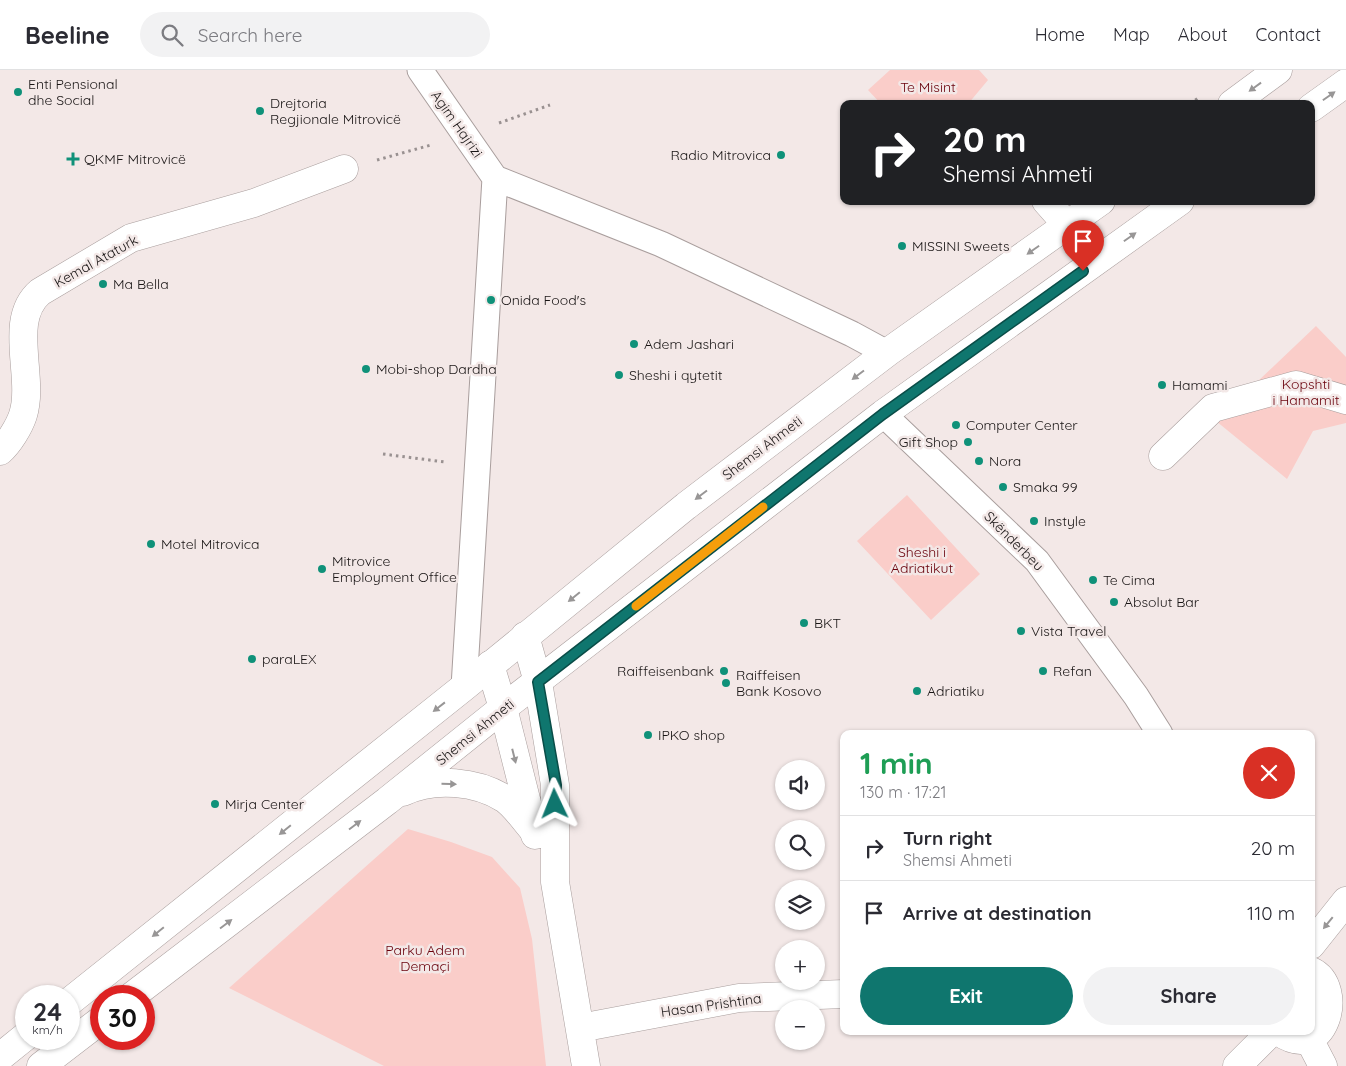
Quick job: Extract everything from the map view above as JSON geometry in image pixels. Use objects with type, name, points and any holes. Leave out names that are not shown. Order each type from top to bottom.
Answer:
[{"type":"main road","points":[[1237,100],[1278,70]]},
{"type":"main road","points":[[1315,105],[1346,83]]},
{"type":"main road","name":"Kemal Ataturk","points":[[0,451],[6,445],[23,415],[26,386],[24,323],[26,309],[32,299],[40,292],[131,238],[254,203],[344,169]]},
{"type":"main road","points":[[1050,205],[1068,226]]},
{"type":"main road","name":"Shemsi Ahmeti","points":[[80,993],[464,687],[686,506],[887,353],[1096,205]]},
{"type":"main road","name":"Shemsi Ahmeti","points":[[146,985],[387,802],[503,708],[883,414],[1174,205]]},
{"type":"main road","points":[[1163,456],[1213,408],[1296,385],[1346,400]]},
{"type":"main road","points":[[525,636],[538,682],[556,785],[555,882],[586,1066]]},
{"type":"main road","points":[[490,665],[503,708],[534,831],[555,882]]},
{"type":"main road","points":[[387,802],[406,791],[436,784],[478,787],[505,800],[534,831]]},
{"type":"main road","points":[[1315,940],[1346,901]]},
{"type":"main road","points":[[1283,1035],[1286,1038],[1310,1041],[1322,1035],[1334,1021],[1340,1008],[1346,968]]},
{"type":"main road","points":[[1315,972],[1329,981],[1340,1008]]},
{"type":"main road","name":"Hasan Prishtina","points":[[580,1028],[739,998],[840,994]]},
{"type":"main road","points":[[41,1066],[90,1028]]},
{"type":"main road","points":[[1237,1066],[1268,1035]]},
{"type":"main road","points":[[1310,1041],[1323,1066]]},
{"type":"main road","points":[[0,1057],[15,1045]]},
{"type":"street","name":"Agim Hajrizi","points":[[420,70],[495,178]]},
{"type":"street","points":[[464,687],[495,178],[661,244],[852,334],[887,353]]},
{"type":"street","name":"Skënderbeu","points":[[883,414],[1037,561],[1136,696],[1157,730]]},
{"type":"path","points":[[383,454],[477,466]]},
{"type":"green space","name":"Te Misint","points":[[890,70],[979,70],[988,80],[971,100],[877,100],[868,90]]},
{"type":"green space","name":"Kopshti i Hamamit","points":[[1316,326],[1346,357],[1346,423],[1313,431],[1287,479],[1216,421]]},
{"type":"green space","name":"Sheshi i Adriatikut","points":[[907,495],[980,574],[931,620],[857,541]]},
{"type":"green space","name":"Parku Adem Demaçi","points":[[408,829],[492,857],[520,888],[532,939],[546,1066],[384,1066],[229,988]]},
{"type":"slow traffic","points":[[636,606],[763,507]]},
{"type":"place","name":"Enti Pensional dhe Social","points":[[18,92]]},
{"type":"place","name":"Drejtoria Regjionale Mitrovicë","points":[[260,111]]},
{"type":"place","name":"Radio Mitrovica","points":[[781,155]]},
{"type":"place","name":"QKMF Mitrovicë","points":[[73,159]]},
{"type":"place","name":"MISSINI Sweets","points":[[902,246]]},
{"type":"place","name":"Ma Bella","points":[[103,284]]},
{"type":"place","name":"Onida Food's","points":[[491,300]]},
{"type":"place","name":"Adem Jashari","points":[[634,344]]},
{"type":"place","name":"Mobi-shop Dardha","points":[[366,369]]},
{"type":"place","name":"Sheshi i qytetit","points":[[619,375]]},
{"type":"place","name":"Hamami","points":[[1162,385]]},
{"type":"place","name":"Computer Center","points":[[956,425]]},
{"type":"place","name":"Gift Shop","points":[[968,442]]},
{"type":"place","name":"Nora","points":[[979,461]]},
{"type":"place","name":"Smaka 99","points":[[1003,487]]},
{"type":"place","name":"Instyle","points":[[1034,521]]},
{"type":"place","name":"Motel Mitrovica","points":[[151,544]]},
{"type":"place","name":"Mitrovice Employment Office","points":[[322,569]]},
{"type":"place","name":"Te Cima","points":[[1093,580]]},
{"type":"place","name":"Absolut Bar","points":[[1114,602]]},
{"type":"place","name":"BKT","points":[[804,623]]},
{"type":"place","name":"Vista Travel","points":[[1021,631]]},
{"type":"place","name":"paraLEX","points":[[252,659]]},
{"type":"place","name":"Raiffeisenbank","points":[[724,671]]},
{"type":"place","name":"Refan","points":[[1043,671]]},
{"type":"place","name":"Raiffeisen Bank Kosovo","points":[[726,683]]},
{"type":"place","name":"Adriatiku","points":[[917,691]]},
{"type":"place","name":"IPKO shop","points":[[648,735]]},
{"type":"place","name":"Mirja Center","points":[[215,804]]},
{"type":"route","points":[[555,804],[556,785],[538,682],[883,414],[1083,271]]}]
